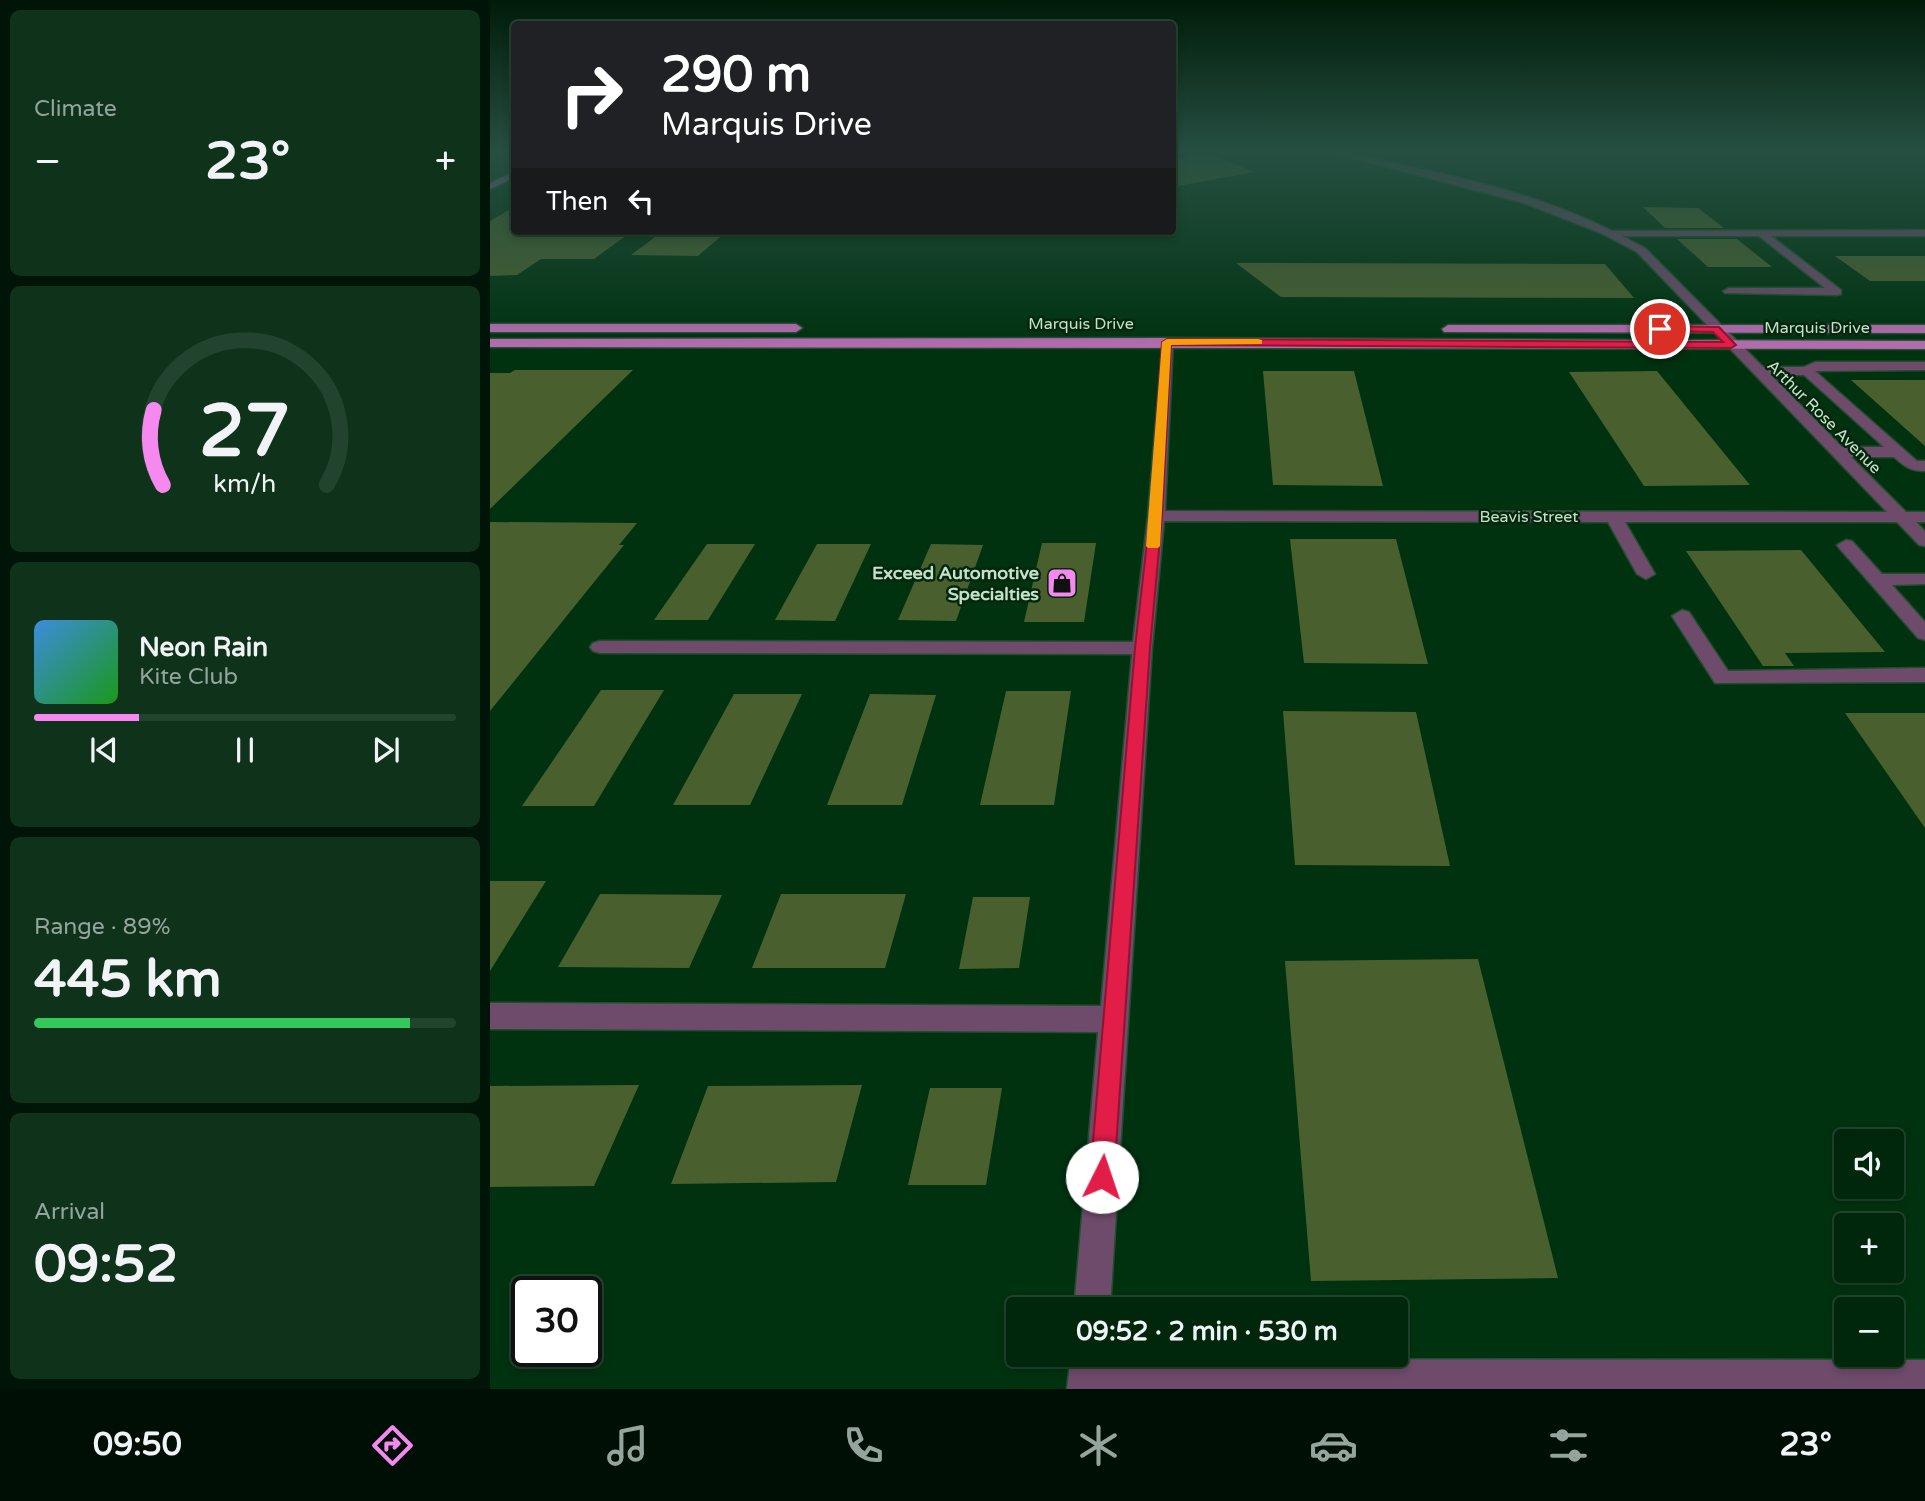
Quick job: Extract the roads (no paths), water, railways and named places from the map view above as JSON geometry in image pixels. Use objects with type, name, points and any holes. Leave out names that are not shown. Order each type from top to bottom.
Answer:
[{"type":"main road","points":[[490,328],[810,328]]},
{"type":"main road","name":"Marquis Drive","points":[[1144,328],[1214,328]]},
{"type":"main road","name":"Marquis Drive","points":[[1437,329],[1925,329]]},
{"type":"main road","name":"Marquis Drive","points":[[490,344],[1167,342],[1925,345]]},
{"type":"street","name":"Arthur Rose Avenue","points":[[1569,215],[1613,233],[1641,250],[1925,541]]},
{"type":"street","points":[[1613,233],[1925,233]]},
{"type":"street","points":[[1729,291],[1837,292],[1761,233]]},
{"type":"street","points":[[1093,1297],[1142,648],[1156,516],[1167,342]]},
{"type":"street","points":[[1757,371],[1807,371],[1815,366],[1925,366]]},
{"type":"street","points":[[1807,371],[1913,466],[1925,466]]},
{"type":"street","points":[[1837,452],[1898,452]]},
{"type":"street","name":"Beavis Street","points":[[1156,516],[1925,517]]},
{"type":"street","points":[[1614,517],[1646,574]]},
{"type":"street","points":[[1846,545],[1925,634]]},
{"type":"street","points":[[1877,580],[1925,579]]},
{"type":"street","points":[[1682,616],[1722,678],[1925,675]]},
{"type":"street","points":[[600,647],[1142,648]]},
{"type":"street","points":[[490,1016],[1114,1019]]},
{"type":"street","points":[[1088,1374],[1925,1379]]},
{"type":"place","name":"Exceed Automotive Specialties","points":[[1062,583]]}]
